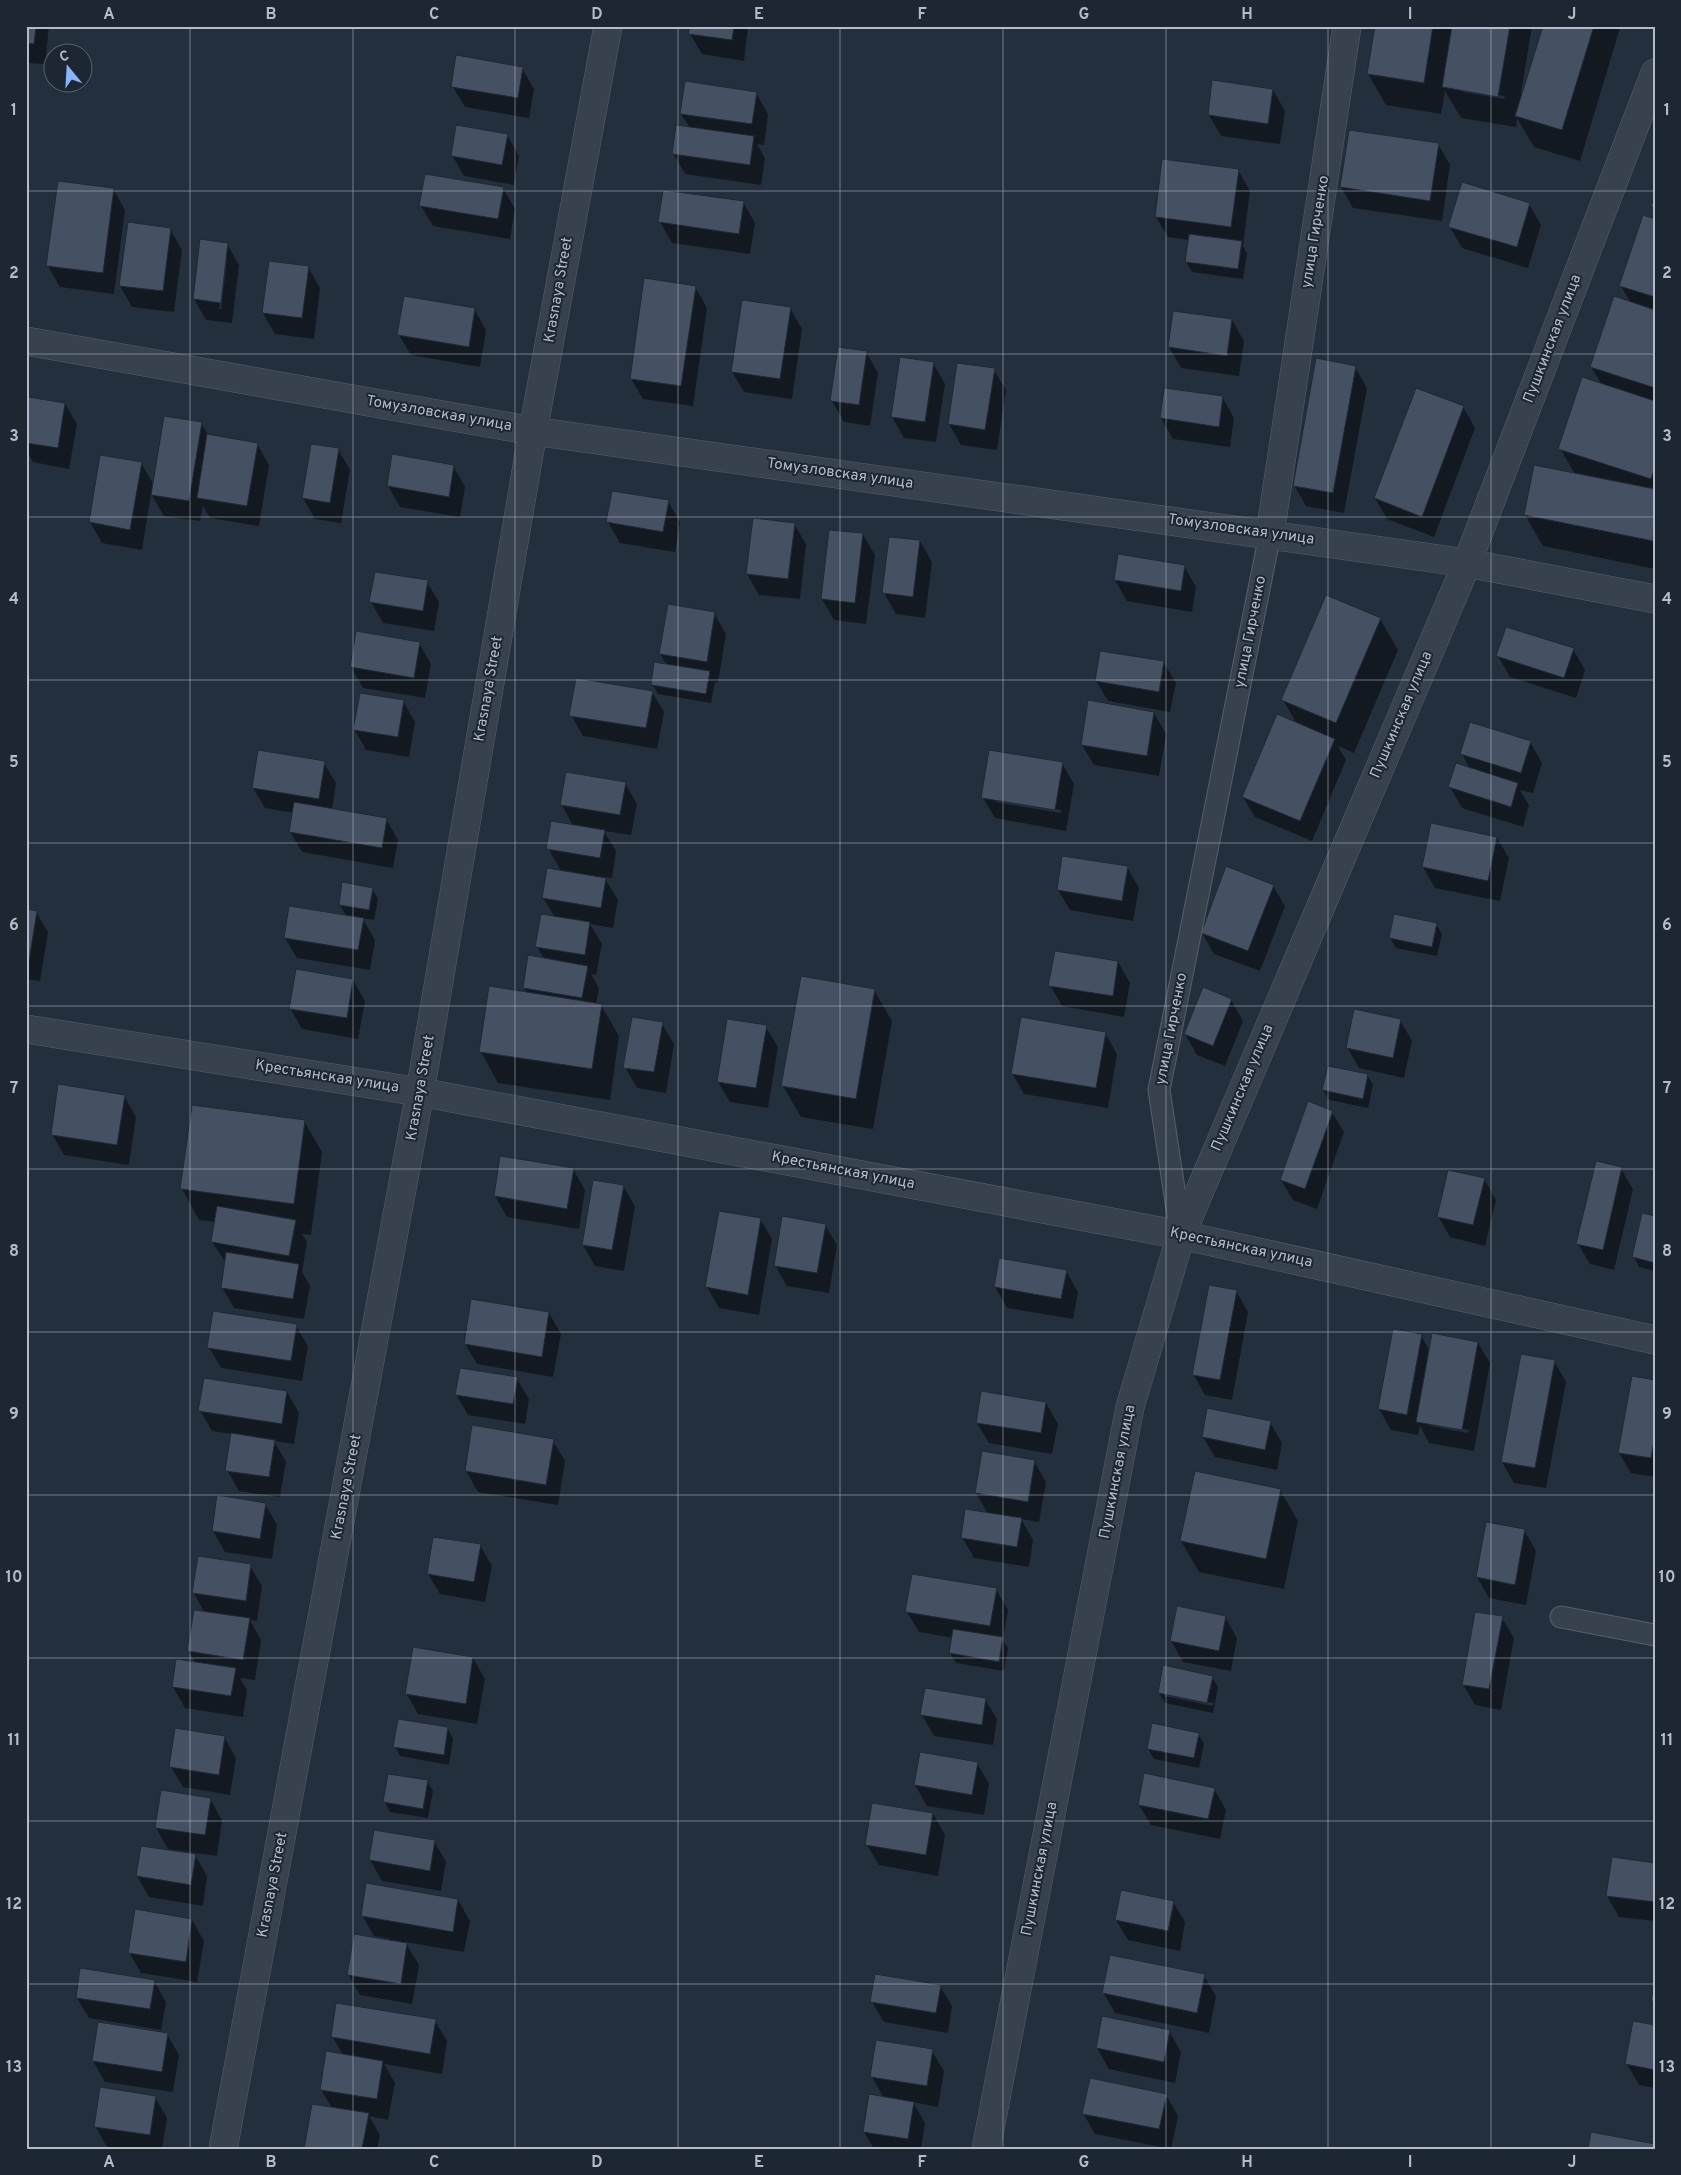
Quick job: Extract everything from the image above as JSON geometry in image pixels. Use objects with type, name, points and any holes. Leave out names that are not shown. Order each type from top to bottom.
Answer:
[{"type":"street","name":"Krasnaya Street","points":[[223,2149],[420,1092],[533,431],[608,26]]},
{"type":"street","name":"улица Гирченко","points":[[1270,534],[1347,26]]},
{"type":"street","name":"Пушкинская улица","points":[[986,2149],[1130,1407],[1180,1235],[1467,563],[1655,73]]},
{"type":"street","name":"Томузловская улица","points":[[26,341],[533,431],[1467,563],[1655,599]]},
{"type":"street","name":"Крестьянская улица","points":[[26,1029],[420,1092],[1180,1235],[1655,1340]]},
{"type":"lane","name":"улица Гирченко","points":[[1180,1235],[1159,1090],[1270,534]]},
{"type":"lane","points":[[1561,1618],[1655,1635]]},
{"type":"building","points":[[26,26],[36,26],[34,44],[26,43]]},
{"type":"building","points":[[690,26],[734,26],[732,40],[688,34]]},
{"type":"building","points":[[1375,26],[1433,26],[1424,83],[1367,74]]},
{"type":"building","points":[[1452,26],[1510,26],[1498,97],[1442,87]]},
{"type":"building","points":[[1543,26],[1594,26],[1562,130],[1515,116]]},
{"type":"building","points":[[456,55],[523,67],[518,98],[451,87]]},
{"type":"building","points":[[1212,80],[1273,89],[1268,124],[1208,115]]},
{"type":"building","points":[[685,81],[757,92],[752,124],[680,114]]},
{"type":"building","points":[[456,125],[508,134],[502,165],[451,156]]},
{"type":"building","points":[[676,125],[754,136],[750,165],[672,154]]},
{"type":"building","points":[[1349,130],[1439,143],[1430,201],[1340,187]]},
{"type":"building","points":[[1162,159],[1239,169],[1231,227],[1155,217]]},
{"type":"building","points":[[425,174],[504,187],[498,219],[419,206]]},
{"type":"building","points":[[58,181],[114,188],[103,273],[46,266]]},
{"type":"building","points":[[1462,182],[1530,203],[1517,247],[1448,227]]},
{"type":"building","points":[[663,190],[744,201],[739,234],[658,222]]},
{"type":"building","points":[[1655,194],[1655,208],[1651,207]]},
{"type":"building","points":[[1643,215],[1655,219],[1655,297],[1619,286]]},
{"type":"building","points":[[128,222],[171,228],[163,291],[119,286]]},
{"type":"building","points":[[1189,234],[1242,241],[1238,269],[1185,262]]},
{"type":"building","points":[[200,239],[228,243],[221,303],[193,299]]},
{"type":"building","points":[[269,261],[309,266],[302,318],[262,313]]},
{"type":"building","points":[[644,278],[696,286],[681,386],[630,379]]},
{"type":"building","points":[[404,296],[475,308],[469,347],[397,335]]},
{"type":"building","points":[[1614,296],[1655,310],[1655,388],[1590,367]]},
{"type":"building","points":[[742,300],[791,307],[780,379],[731,372]]},
{"type":"building","points":[[1173,311],[1232,319],[1227,356],[1168,347]]},
{"type":"building","points":[[838,347],[867,351],[859,405],[830,401]]},
{"type":"building","points":[[900,357],[934,362],[925,422],[891,417]]},
{"type":"building","points":[[1316,358],[1356,366],[1333,493],[1293,486]]},
{"type":"building","points":[[957,363],[995,368],[985,430],[948,424]]},
{"type":"building","points":[[1582,377],[1655,401],[1655,468],[1651,479],[1558,449]]},
{"type":"building","points":[[1164,388],[1223,396],[1219,427],[1160,418]]},
{"type":"building","points":[[1416,388],[1464,406],[1422,517],[1374,498]]},
{"type":"building","points":[[28,397],[65,403],[58,448],[26,443]]},
{"type":"building","points":[[164,416],[202,422],[189,501],[151,495]]},
{"type":"building","points":[[207,434],[258,443],[247,506],[197,498]]},
{"type":"building","points":[[311,444],[339,448],[330,503],[302,498]]},
{"type":"building","points":[[392,454],[454,465],[449,497],[387,486]]},
{"type":"building","points":[[100,455],[142,462],[130,530],[89,522]]},
{"type":"building","points":[[1534,465],[1655,489],[1653,541],[1524,515]]},
{"type":"building","points":[[612,491],[669,500],[663,532],[606,522]]},
{"type":"building","points":[[753,518],[795,523],[788,579],[746,574]]},
{"type":"building","points":[[829,530],[863,533],[855,603],[821,599]]},
{"type":"building","points":[[889,537],[920,540],[913,597],[882,593]]},
{"type":"building","points":[[1118,554],[1185,565],[1181,591],[1114,580]]},
{"type":"building","points":[[375,572],[428,580],[423,611],[369,602]]},
{"type":"building","points":[[1326,595],[1381,618],[1336,723],[1281,700]]},
{"type":"building","points":[[668,604],[715,612],[707,662],[659,654]]},
{"type":"building","points":[[1506,627],[1574,648],[1564,678],[1496,656]]},
{"type":"building","points":[[356,631],[420,642],[414,678],[350,667]]},
{"type":"building","points":[[1100,651],[1164,661],[1159,692],[1095,681]]},
{"type":"building","points":[[654,662],[710,671],[706,694],[651,685]]},
{"type":"building","points":[[576,678],[653,691],[646,728],[569,716]]},
{"type":"building","points":[[360,693],[404,700],[398,737],[353,730]]},
{"type":"building","points":[[1088,700],[1154,712],[1147,756],[1081,745]]},
{"type":"building","points":[[1277,714],[1335,739],[1300,821],[1242,797]]},
{"type":"building","points":[[1470,722],[1531,741],[1521,773],[1460,754]]},
{"type":"building","points":[[258,750],[325,761],[319,799],[252,788]]},
{"type":"building","points":[[989,750],[1063,762],[1055,810],[981,798]]},
{"type":"building","points":[[1456,763],[1518,783],[1511,807],[1448,787]]},
{"type":"building","points":[[566,772],[626,782],[620,815],[560,805]]},
{"type":"building","points":[[294,802],[387,818],[382,848],[289,832]]},
{"type":"building","points":[[551,821],[605,830],[600,858],[546,849]]},
{"type":"building","points":[[1431,823],[1497,837],[1488,881],[1422,867]]},
{"type":"building","points":[[1062,856],[1128,866],[1122,901],[1057,890]]},
{"type":"building","points":[[1226,866],[1274,885],[1248,951],[1201,933]]},
{"type":"building","points":[[547,868],[606,878],[601,908],[542,898]]},
{"type":"building","points":[[342,882],[373,888],[369,910],[339,905]]},
{"type":"building","points":[[289,906],[364,918],[358,950],[284,938]]},
{"type":"building","points":[[26,909],[37,911],[29,961],[26,961]]},
{"type":"building","points":[[541,914],[590,922],[585,955],[535,947]]},
{"type":"building","points":[[1394,914],[1437,923],[1432,947],[1389,938]]},
{"type":"building","points":[[1055,951],[1118,961],[1113,996],[1048,986]]},
{"type":"building","points":[[528,955],[588,966],[582,998],[523,988]]},
{"type":"building","points":[[296,969],[353,979],[347,1018],[289,1009]]},
{"type":"building","points":[[801,976],[875,989],[856,1099],[781,1086]]},
{"type":"building","points":[[489,986],[602,1004],[592,1069],[479,1052]]},
{"type":"building","points":[[1203,987],[1232,999],[1213,1046],[1184,1034]]},
{"type":"building","points":[[1354,1009],[1401,1019],[1393,1058],[1346,1048]]},
{"type":"building","points":[[632,1017],[663,1022],[654,1072],[623,1068]]},
{"type":"building","points":[[1021,1017],[1106,1032],[1096,1088],[1011,1074]]},
{"type":"building","points":[[727,1019],[767,1025],[756,1088],[717,1082]]},
{"type":"building","points":[[1328,1066],[1368,1074],[1363,1099],[1322,1090]]},
{"type":"building","points":[[58,1084],[125,1095],[117,1145],[51,1135]]},
{"type":"building","points":[[1308,1101],[1333,1111],[1305,1189],[1280,1180]]},
{"type":"building","points":[[192,1105],[305,1120],[294,1204],[180,1189]]},
{"type":"building","points":[[500,1156],[574,1168],[567,1209],[494,1196]]},
{"type":"building","points":[[1596,1161],[1622,1167],[1603,1250],[1576,1244]]},
{"type":"building","points":[[1448,1170],[1485,1178],[1473,1225],[1437,1217]]},
{"type":"building","points":[[593,1180],[624,1185],[612,1250],[582,1245]]},
{"type":"building","points":[[217,1206],[296,1220],[289,1256],[211,1242]]},
{"type":"building","points":[[719,1211],[761,1218],[748,1295],[705,1287]]},
{"type":"building","points":[[1642,1213],[1655,1216],[1655,1263],[1632,1257]]},
{"type":"building","points":[[782,1216],[826,1224],[817,1273],[774,1266]]},
{"type":"building","points":[[226,1252],[299,1264],[293,1299],[221,1288]]},
{"type":"building","points":[[999,1258],[1067,1270],[1061,1299],[994,1287]]},
{"type":"building","points":[[1209,1285],[1237,1290],[1220,1380],[1192,1375]]},
{"type":"building","points":[[471,1299],[549,1312],[542,1357],[464,1344]]},
{"type":"building","points":[[213,1311],[297,1324],[291,1361],[207,1348]]},
{"type":"building","points":[[1393,1329],[1422,1334],[1407,1415],[1378,1409]]},
{"type":"building","points":[[1432,1333],[1478,1342],[1462,1430],[1416,1422]]},
{"type":"building","points":[[1521,1354],[1555,1360],[1535,1468],[1501,1462]]},
{"type":"building","points":[[460,1368],[518,1377],[513,1404],[455,1395]]},
{"type":"building","points":[[1632,1376],[1655,1380],[1655,1436],[1651,1458],[1618,1453]]},
{"type":"building","points":[[204,1378],[287,1391],[282,1424],[198,1411]]},
{"type":"building","points":[[981,1391],[1046,1402],[1041,1433],[976,1423]]},
{"type":"building","points":[[1207,1408],[1271,1421],[1265,1450],[1202,1437]]},
{"type":"building","points":[[472,1425],[554,1439],[546,1485],[465,1471]]},
{"type":"building","points":[[231,1433],[275,1440],[269,1477],[225,1471]]},
{"type":"building","points":[[982,1451],[1035,1460],[1028,1502],[975,1493]]},
{"type":"building","points":[[1195,1471],[1281,1489],[1266,1559],[1180,1541]]},
{"type":"building","points":[[217,1495],[266,1503],[260,1539],[212,1531]]},
{"type":"building","points":[[965,1509],[1022,1518],[1017,1547],[961,1538]]},
{"type":"building","points":[[1486,1522],[1525,1529],[1515,1585],[1476,1577]]},
{"type":"building","points":[[433,1537],[481,1544],[474,1582],[427,1574]]},
{"type":"building","points":[[198,1556],[251,1564],[246,1601],[192,1593]]},
{"type":"building","points":[[912,1574],[997,1588],[990,1626],[905,1612]]},
{"type":"building","points":[[1177,1606],[1226,1616],[1219,1651],[1170,1641]]},
{"type":"building","points":[[194,1610],[250,1618],[243,1660],[187,1651]]},
{"type":"building","points":[[1475,1612],[1503,1616],[1489,1689],[1462,1685]]},
{"type":"building","points":[[953,1629],[1003,1637],[999,1662],[949,1653]]},
{"type":"building","points":[[413,1647],[473,1657],[466,1704],[405,1694]]},
{"type":"building","points":[[176,1659],[236,1668],[231,1696],[172,1687]]},
{"type":"building","points":[[1163,1665],[1213,1676],[1207,1703],[1158,1693]]},
{"type":"building","points":[[925,1688],[986,1698],[982,1725],[920,1715]]},
{"type":"building","points":[[398,1719],[448,1727],[444,1755],[393,1747]]},
{"type":"building","points":[[1152,1723],[1199,1733],[1194,1758],[1147,1749]]},
{"type":"building","points":[[175,1728],[225,1736],[219,1775],[169,1767]]},
{"type":"building","points":[[920,1752],[978,1762],[972,1795],[914,1785]]},
{"type":"building","points":[[1144,1773],[1215,1788],[1208,1819],[1138,1805]]},
{"type":"building","points":[[388,1774],[428,1780],[423,1809],[383,1802]]},
{"type":"building","points":[[161,1790],[211,1798],[205,1835],[155,1828]]},
{"type":"building","points":[[872,1803],[933,1813],[926,1855],[865,1845]]},
{"type":"building","points":[[374,1830],[435,1840],[430,1871],[369,1860]]},
{"type":"building","points":[[141,1846],[196,1854],[191,1885],[136,1876]]},
{"type":"building","points":[[1612,1857],[1655,1863],[1655,1902],[1606,1896]]},
{"type":"building","points":[[366,1883],[458,1899],[453,1932],[361,1916]]},
{"type":"building","points":[[1121,1890],[1174,1901],[1168,1931],[1115,1920]]},
{"type":"building","points":[[135,1909],[192,1919],[186,1962],[128,1953]]},
{"type":"building","points":[[354,1934],[407,1943],[401,1984],[347,1975]]},
{"type":"building","points":[[1110,1955],[1205,1974],[1197,2013],[1102,1993]]},
{"type":"building","points":[[80,1968],[155,1980],[150,2009],[76,1998]]},
{"type":"building","points":[[875,1974],[941,1985],[936,2013],[870,2002]]},
{"type":"building","points":[[1655,1980],[1655,2002],[1651,2001]]},
{"type":"building","points":[[336,2003],[436,2019],[430,2054],[331,2037]]},
{"type":"building","points":[[1102,2016],[1170,2030],[1164,2062],[1096,2048]]},
{"type":"building","points":[[1633,2021],[1655,2025],[1655,2070],[1625,2064]]},
{"type":"building","points":[[98,2022],[168,2033],[162,2072],[92,2061]]},
{"type":"building","points":[[876,2040],[933,2049],[927,2086],[870,2077]]},
{"type":"building","points":[[326,2051],[383,2061],[377,2099],[320,2090]]},
{"type":"building","points":[[1090,2078],[1167,2094],[1159,2129],[1082,2114]]},
{"type":"building","points":[[100,2087],[156,2096],[150,2135],[94,2127]]},
{"type":"building","points":[[869,2094],[914,2102],[908,2139],[863,2132]]},
{"type":"building","points":[[312,2104],[369,2113],[362,2149],[304,2149]]},
{"type":"building","points":[[1591,2132],[1655,2144],[1655,2149],[1588,2149]]}]
